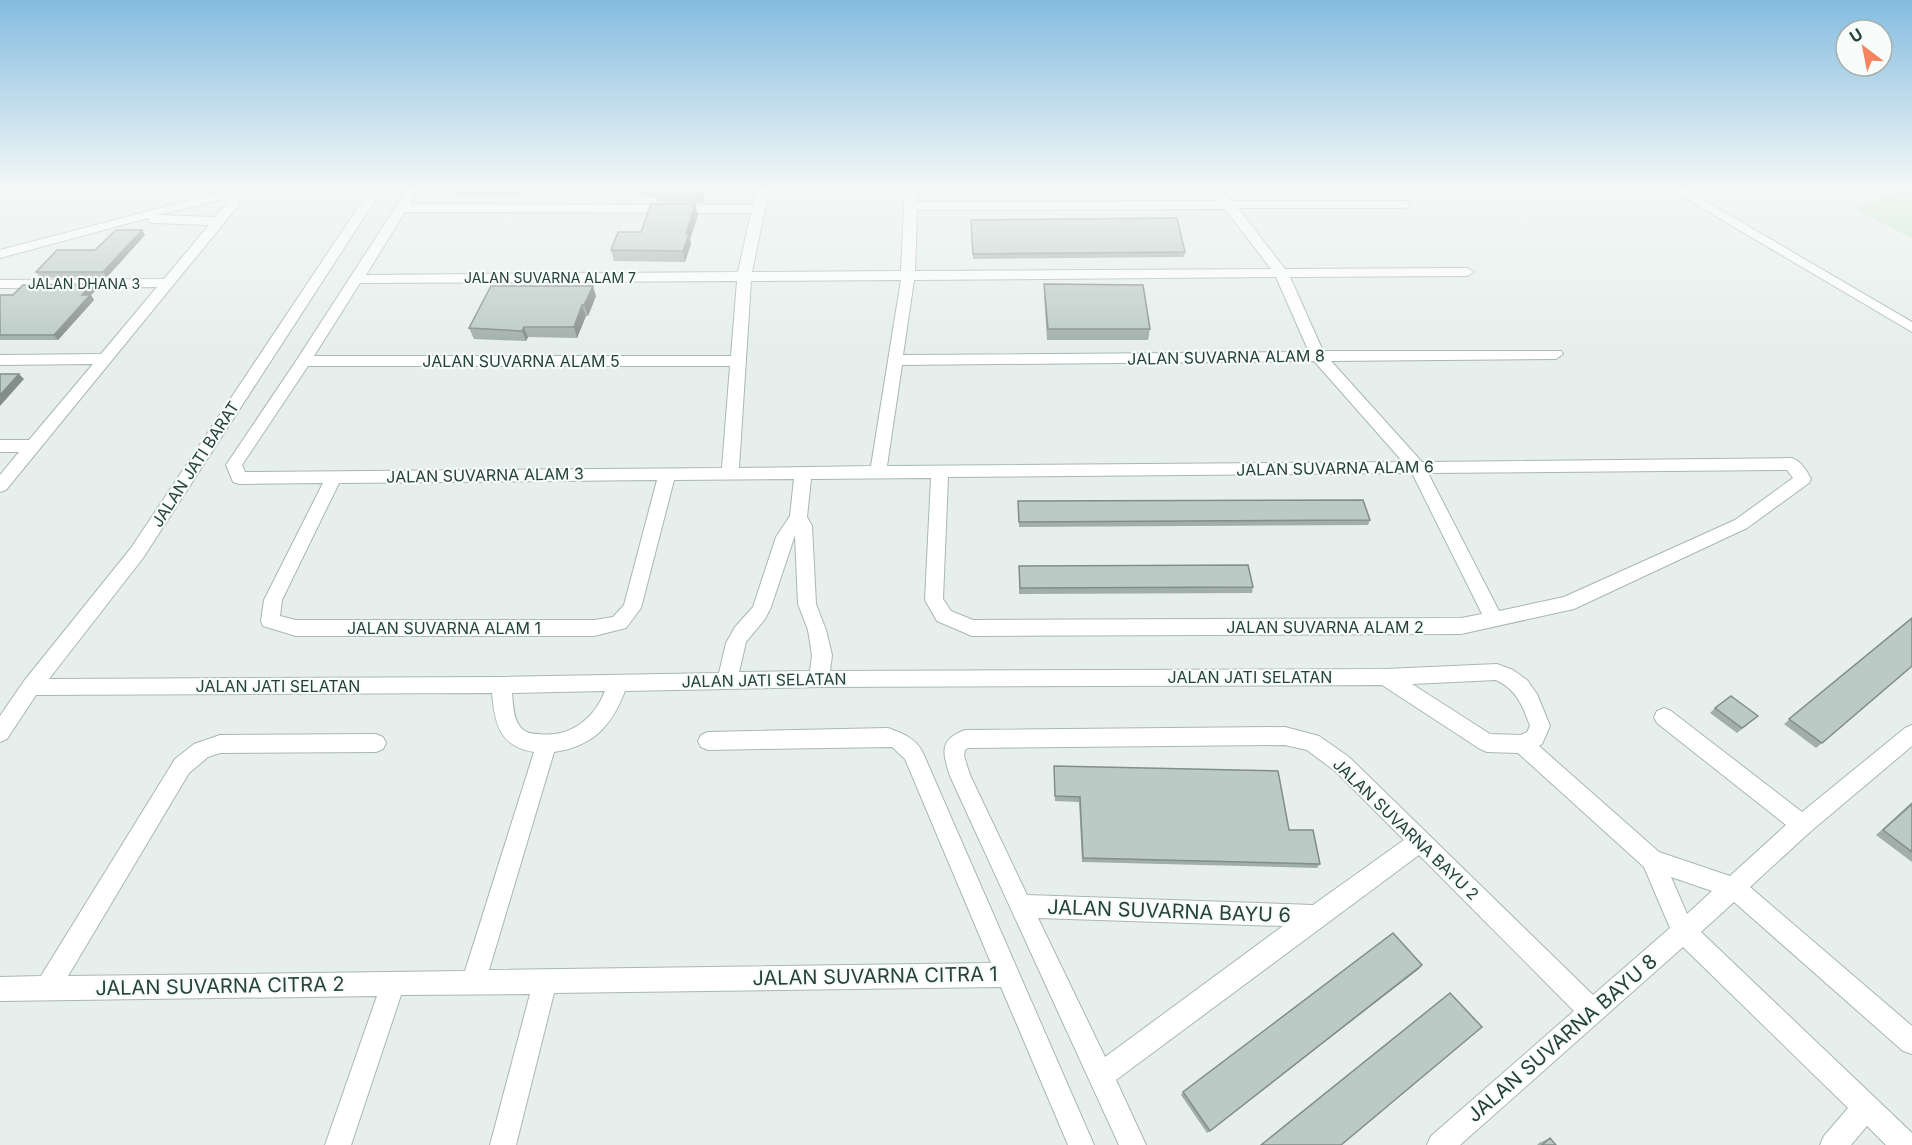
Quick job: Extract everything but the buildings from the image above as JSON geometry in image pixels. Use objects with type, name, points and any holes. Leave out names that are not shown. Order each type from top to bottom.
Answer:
[{"type":"street","points":[[0,254],[47,241]]},
{"type":"street","points":[[0,486],[202,241]]},
{"type":"street","name":"JALAN JATI BARAT","points":[[0,733],[31,687],[137,553],[342,241]]},
{"type":"street","points":[[304,361],[380,241]]},
{"type":"street","points":[[730,473],[744,277],[751,241]]},
{"type":"street","points":[[878,472],[908,276],[909,241]]},
{"type":"street","points":[[1257,241],[1281,273],[1318,356],[1417,467],[1494,619]]},
{"type":"street","points":[[1765,241],[1912,328]]},
{"type":"street","name":"JALAN SUVARNA ALAM 7","points":[[356,279],[1467,272]]},
{"type":"street","name":"JALAN DHANA 3","points":[[0,284],[167,283]]},
{"type":"street","name":"JALAN SUVARNA ALAM 8","points":[[895,360],[1556,354]]},
{"type":"street","points":[[0,360],[105,359]]},
{"type":"street","name":"JALAN SUVARNA ALAM 5","points":[[304,361],[737,361]]},
{"type":"street","name":"JALAN SUVARNA ALAM 3","points":[[304,361],[234,465],[239,478],[803,473]]},
{"type":"street","points":[[0,446],[33,446]]},
{"type":"street","name":"JALAN SUVARNA ALAM 6","points":[[803,473],[1792,464]]},
{"type":"street","name":"JALAN SUVARNA ALAM 2","points":[[940,471],[934,600],[944,616],[972,628],[1461,626],[1567,604],[1741,524],[1803,479],[1792,464]]},
{"type":"street","points":[[803,473],[798,517],[804,539],[807,604],[817,630],[822,655],[819,679]]},
{"type":"street","name":"JALAN SUVARNA ALAM 1","points":[[334,477],[273,600],[270,621],[296,628],[594,628],[620,623],[632,608],[667,474]]},
{"type":"street","points":[[728,681],[732,649],[742,632],[762,608],[784,538],[789,526],[798,517]]},
{"type":"street","name":"JALAN JATI SELATAN","points":[[31,687],[618,684],[819,679],[1385,677],[1497,672],[1509,676],[1526,691],[1540,726],[1535,738],[1522,744]]},
{"type":"street","points":[[1385,677],[1487,743],[1522,744],[1652,860],[1734,888],[1912,1042]]},
{"type":"street","points":[[501,685],[507,722],[512,733],[523,741],[546,745],[568,742],[590,728],[606,710],[618,684]]},
{"type":"street","points":[[1664,717],[1802,825]]},
{"type":"street","name":"JALAN SUVARNA BAYU 8","points":[[1440,1145],[1734,888],[1802,825],[1912,734]]},
{"type":"street","name":"JALAN SUVARNA BAYU 2","points":[[1022,906],[960,776],[954,756],[955,745],[965,739],[1285,736],[1312,742],[1342,764],[1592,1012]]},
{"type":"street","name":"JALAN SUVARNA CITRA 1","points":[[473,982],[1007,975],[913,753],[907,746],[888,737],[708,741]]},
{"type":"street","points":[[47,988],[182,766],[201,750],[220,744],[376,743]]},
{"type":"street","points":[[473,982],[546,745]]},
{"type":"street","name":"JALAN SUVARNA BAYU 6","points":[[1101,1076],[1420,841]]},
{"type":"street","points":[[1652,860],[1683,931],[1865,1109],[1905,1145]]},
{"type":"street","points":[[1022,906],[1133,1145]]},
{"type":"street","name":"JALAN SUVARNA BAYU 6","points":[[1022,906],[1316,916]]},
{"type":"street","points":[[1007,975],[1081,1145]]},
{"type":"street","name":"JALAN SUVARNA CITRA 2","points":[[0,989],[473,982]]},
{"type":"street","points":[[502,1145],[545,982]]},
{"type":"street","points":[[338,1145],[393,984]]},
{"type":"street","points":[[1833,1145],[1865,1109]]}]
